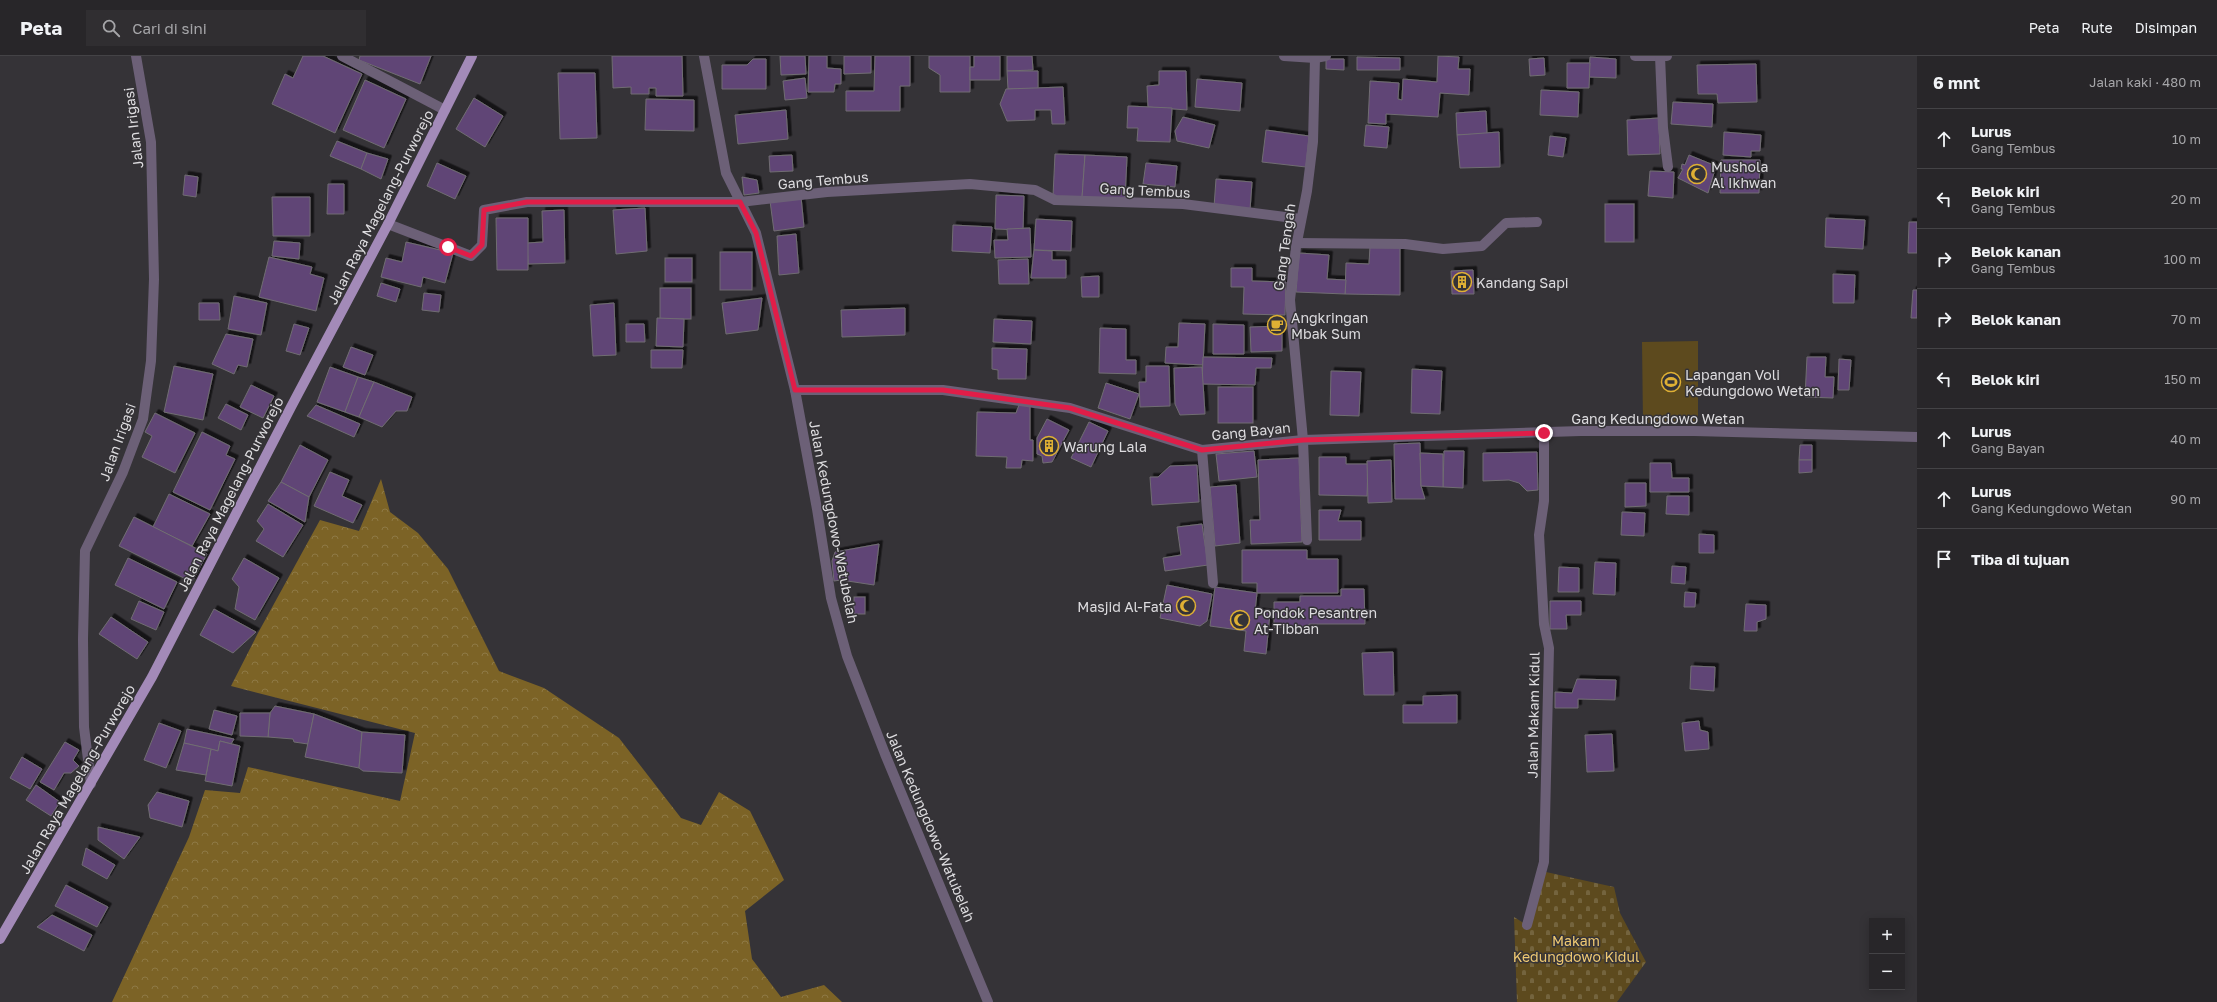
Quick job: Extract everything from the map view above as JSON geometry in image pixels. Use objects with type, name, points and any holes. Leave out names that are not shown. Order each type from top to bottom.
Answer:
[{"type":"main road","name":"Jalan Raya Magelang-Purworejo","points":[[0,939],[152,677],[291,407],[388,224],[472,56]]},
{"type":"street","name":"Jalan Irigasi","points":[[91,784],[84,727],[83,639],[85,551],[123,472],[142,419],[151,361],[154,279],[151,142],[136,56]]},
{"type":"street","points":[[342,56],[445,110]]},
{"type":"street","name":"Jalan Kedungdowo-Watubelah","points":[[704,56],[726,173],[756,233],[795,390],[817,509],[831,598],[847,656],[885,754],[988,1002]]},
{"type":"street","points":[[1284,56],[1315,58],[1326,56]]},
{"type":"street","points":[[1635,56],[1667,56]]},
{"type":"street","points":[[1660,56],[1663,128],[1668,167]]},
{"type":"street","name":"Gang Tengah","points":[[1307,540],[1303,440],[1290,300],[1297,243],[1313,142],[1315,58]]},
{"type":"street","name":"Gang Tembus","points":[[388,224],[471,256],[482,245],[484,210],[527,202],[740,202],[827,192],[970,184],[1035,190],[1055,200],[1183,204],[1301,219]]},
{"type":"street","points":[[1297,243],[1406,244],[1443,249],[1482,246],[1506,223],[1537,222]]},
{"type":"street","points":[[795,390],[943,390],[1070,408],[1202,450],[1212,583]]},
{"type":"street","name":"Gang Kedungdowo Wetan","points":[[1303,440],[1544,433],[1694,431],[1917,438]]},
{"type":"street","name":"Jalan Makam Kidul","points":[[1527,925],[1544,862],[1549,648],[1544,624],[1539,535],[1544,501],[1544,433]]},
{"type":"street","name":"Gang Bayan","points":[[1202,450],[1303,440]]},
{"type":"green space","name":"Lapangan Voli Kedungdowo Wetan","points":[[1698,341],[1698,423],[1643,423],[1642,342]]},
{"type":"green space","points":[[381,479],[390,512],[418,533],[448,569],[499,671],[544,688],[619,738],[681,818],[701,825],[719,792],[750,811],[784,880],[745,911],[752,959],[781,997],[824,985],[842,1002],[112,1002],[189,837],[205,790],[240,793],[248,767],[400,801],[415,733],[231,686],[258,633],[320,520],[359,531]]},
{"type":"green space","name":"Makam Kedungdowo Kidul","points":[[1546,872],[1614,887],[1620,913],[1646,962],[1617,1002],[1517,1002],[1514,917],[1527,925]]},
{"type":"building","points":[[303,56],[323,56],[362,74],[335,133],[272,104],[285,74],[293,78]]},
{"type":"building","points":[[360,56],[431,56],[420,84],[359,60]]},
{"type":"building","points":[[612,56],[682,56],[683,96],[656,96],[656,88],[649,88],[649,94],[631,94],[631,87],[613,88]]},
{"type":"building","points":[[780,56],[805,56],[806,74],[781,75]]},
{"type":"building","points":[[809,56],[827,56],[827,68],[841,69],[841,84],[835,84],[834,92],[808,92]]},
{"type":"building","points":[[844,56],[871,56],[871,73],[844,74]]},
{"type":"building","points":[[875,56],[910,56],[910,86],[900,86],[900,111],[846,111],[846,91],[874,91]]},
{"type":"building","points":[[929,56],[970,56],[970,92],[940,92],[940,75],[929,68]]},
{"type":"building","points":[[974,56],[1000,56],[1000,80],[970,80],[970,67],[974,67]]},
{"type":"building","points":[[1007,56],[1032,56],[1033,70],[1007,71]]},
{"type":"building","points":[[1438,56],[1459,57],[1458,69],[1470,69],[1469,95],[1440,93],[1438,117],[1386,114],[1386,124],[1368,123],[1370,81],[1399,83],[1398,99],[1402,100],[1403,79],[1437,82]]},
{"type":"building","points":[[1357,57],[1400,58],[1400,70],[1357,70]]},
{"type":"building","points":[[1590,57],[1616,59],[1616,78],[1589,77]]},
{"type":"building","points":[[1544,58],[1545,75],[1530,76],[1529,59]]},
{"type":"building","points":[[753,59],[766,59],[766,89],[722,89],[722,65],[747,65]]},
{"type":"building","points":[[1326,59],[1344,59],[1344,70],[1326,69]]},
{"type":"building","points":[[1567,63],[1590,63],[1589,88],[1567,88]]},
{"type":"building","points":[[1756,64],[1757,102],[1718,103],[1717,94],[1698,94],[1697,65]]},
{"type":"building","points":[[1007,71],[1038,71],[1038,89],[1008,89]]},
{"type":"building","points":[[1159,71],[1186,71],[1187,110],[1148,107],[1147,86],[1159,85]]},
{"type":"building","points":[[558,73],[595,73],[597,138],[560,139]]},
{"type":"building","points":[[805,78],[807,98],[785,100],[783,81]]},
{"type":"building","points":[[1197,79],[1242,83],[1240,111],[1195,107]]},
{"type":"building","points":[[365,80],[406,99],[384,148],[343,130]]},
{"type":"building","points":[[1063,87],[1065,124],[1052,124],[1051,110],[1035,110],[1035,120],[1007,121],[1000,104],[1006,89]]},
{"type":"building","points":[[1541,90],[1579,92],[1578,117],[1540,115]]},
{"type":"building","points":[[474,98],[503,116],[485,147],[456,129]]},
{"type":"building","points":[[646,99],[694,100],[694,131],[645,130]]},
{"type":"building","points":[[1673,102],[1713,104],[1712,127],[1671,124]]},
{"type":"building","points":[[1128,106],[1172,108],[1170,142],[1137,141],[1138,128],[1127,128]]},
{"type":"building","points":[[786,110],[788,139],[738,144],[735,115]]},
{"type":"building","points":[[1486,111],[1487,134],[1457,135],[1456,113]]},
{"type":"building","points":[[1183,117],[1215,125],[1209,148],[1177,141],[1175,131]]},
{"type":"building","points":[[1659,118],[1660,154],[1628,155],[1627,120]]},
{"type":"building","points":[[1366,125],[1389,127],[1387,148],[1364,146]]},
{"type":"building","points":[[1266,130],[1309,136],[1306,167],[1262,162]]},
{"type":"building","points":[[1499,132],[1500,167],[1460,168],[1457,135]]},
{"type":"building","points":[[1724,132],[1761,135],[1760,151],[1751,151],[1751,157],[1723,155]]},
{"type":"building","points":[[1550,136],[1566,138],[1563,157],[1548,155]]},
{"type":"building","points":[[337,141],[367,153],[361,169],[330,156]]},
{"type":"building","points":[[367,153],[388,159],[381,179],[361,169]]},
{"type":"building","points":[[1055,154],[1085,155],[1082,198],[1053,196]]},
{"type":"building","points":[[792,155],[793,171],[770,172],[769,156]]},
{"type":"building","points":[[1085,155],[1127,157],[1125,199],[1082,198]]},
{"type":"building","name":"Mushola Al Ikhwan","points":[[1689,155],[1716,166],[1708,193],[1678,178],[1683,169],[1681,169],[1682,164],[1685,165]]},
{"type":"building","points":[[1721,160],[1760,160],[1759,193],[1720,193]]},
{"type":"building","points":[[437,163],[466,176],[455,199],[427,186]]},
{"type":"building","points":[[1146,163],[1177,166],[1175,187],[1143,184]]},
{"type":"building","points":[[1650,171],[1674,172],[1673,198],[1648,196]]},
{"type":"building","points":[[185,175],[198,177],[196,197],[183,195]]},
{"type":"building","points":[[742,177],[757,180],[759,193],[744,195]]},
{"type":"building","points":[[1216,179],[1252,182],[1250,210],[1214,207]]},
{"type":"building","points":[[328,184],[344,184],[344,214],[327,214]]},
{"type":"building","points":[[996,195],[1024,196],[1023,230],[995,229]]},
{"type":"building","points":[[272,197],[310,197],[310,236],[273,236]]},
{"type":"building","points":[[801,197],[804,227],[774,231],[770,201]]},
{"type":"building","points":[[1605,204],[1634,204],[1634,242],[1605,242]]},
{"type":"building","points":[[645,208],[647,251],[616,254],[613,210]]},
{"type":"building","points":[[564,210],[565,263],[528,264],[527,243],[543,242],[542,211]]},
{"type":"building","points":[[496,218],[528,218],[528,270],[497,270]]},
{"type":"building","points":[[1826,218],[1865,220],[1863,249],[1825,247]]},
{"type":"building","points":[[1036,219],[1072,221],[1071,251],[1034,250]]},
{"type":"building","points":[[1909,222],[1917,222],[1917,253],[1908,253]]},
{"type":"building","points":[[953,225],[992,227],[990,253],[952,251]]},
{"type":"building","points":[[1030,228],[1031,257],[995,258],[994,240],[1008,240],[1007,229]]},
{"type":"building","points":[[796,234],[799,273],[779,275],[777,236]]},
{"type":"building","points":[[274,241],[300,243],[299,259],[272,256]]},
{"type":"building","points":[[406,242],[453,253],[445,283],[423,277],[421,287],[381,277],[386,258],[402,262]]},
{"type":"building","points":[[1370,246],[1400,246],[1400,295],[1345,294],[1346,263],[1369,264]]},
{"type":"building","points":[[1034,250],[1052,251],[1052,260],[1066,260],[1066,278],[1031,278]]},
{"type":"building","points":[[720,252],[752,252],[752,290],[720,290]]},
{"type":"building","points":[[1299,253],[1329,255],[1327,279],[1346,280],[1345,294],[1296,292]]},
{"type":"building","points":[[269,257],[312,267],[310,274],[324,278],[316,311],[259,297]]},
{"type":"building","points":[[665,258],[692,258],[692,282],[665,282]]},
{"type":"building","points":[[1028,259],[1029,284],[999,284],[998,260]]},
{"type":"building","points":[[1231,268],[1252,268],[1252,281],[1286,282],[1285,315],[1243,314],[1244,287],[1231,287]]},
{"type":"building","name":"Kandang Sapi","points":[[1473,270],[1474,294],[1452,294],[1451,271]]},
{"type":"building","points":[[1833,274],[1855,275],[1854,303],[1833,303]]},
{"type":"building","points":[[1099,276],[1099,297],[1082,297],[1081,277]]},
{"type":"building","points":[[381,283],[400,289],[396,302],[377,296]]},
{"type":"building","points":[[660,288],[691,288],[691,319],[660,319]]},
{"type":"building","points":[[1913,290],[1917,290],[1917,318],[1911,318]]},
{"type":"building","points":[[424,293],[441,295],[439,312],[422,310]]},
{"type":"building","points":[[234,296],[267,303],[261,335],[228,329]]},
{"type":"building","points":[[762,298],[758,330],[726,334],[722,303]]},
{"type":"building","points":[[199,303],[219,303],[220,320],[199,320]]},
{"type":"building","points":[[614,303],[616,355],[593,356],[590,305]]},
{"type":"building","points":[[905,308],[905,335],[842,337],[841,310]]},
{"type":"building","points":[[657,318],[684,319],[683,347],[656,346]]},
{"type":"building","points":[[994,319],[1032,321],[1031,344],[993,342]]},
{"type":"building","points":[[1179,323],[1205,324],[1203,365],[1165,363],[1166,347],[1178,347]]},
{"type":"building","points":[[294,324],[309,328],[300,355],[286,351]]},
{"type":"building","points":[[626,324],[644,324],[645,342],[626,342]]},
{"type":"building","points":[[1213,324],[1244,325],[1244,354],[1213,354]]},
{"type":"building","points":[[1282,326],[1282,351],[1251,352],[1250,327]]},
{"type":"building","points":[[1100,328],[1126,329],[1126,360],[1136,360],[1136,374],[1099,373]]},
{"type":"building","points":[[226,334],[253,339],[247,367],[238,365],[234,374],[212,364]]},
{"type":"building","points":[[351,347],[373,355],[365,375],[343,367]]},
{"type":"building","points":[[992,348],[1027,349],[1026,379],[998,379],[998,370],[992,369]]},
{"type":"building","points":[[651,350],[683,350],[682,368],[651,368]]},
{"type":"building","points":[[1203,357],[1272,358],[1271,368],[1256,368],[1255,385],[1202,384]]},
{"type":"building","points":[[1807,357],[1826,357],[1825,377],[1834,377],[1833,398],[1805,397]]},
{"type":"building","points":[[1839,359],[1851,360],[1849,390],[1838,390]]},
{"type":"building","points":[[174,366],[213,374],[203,420],[164,412]]},
{"type":"building","points":[[1146,366],[1169,366],[1170,406],[1140,407],[1139,382],[1146,382]]},
{"type":"building","points":[[330,367],[358,377],[345,412],[317,402]]},
{"type":"building","points":[[1202,367],[1205,414],[1180,415],[1175,404],[1174,368]]},
{"type":"building","points":[[1412,369],[1442,371],[1440,414],[1411,413]]},
{"type":"building","points":[[1331,371],[1361,372],[1359,416],[1330,415]]},
{"type":"building","points":[[358,377],[374,382],[359,417],[345,412]]},
{"type":"building","points":[[374,382],[412,397],[407,411],[396,411],[382,427],[359,417]]},
{"type":"building","points":[[1106,383],[1139,394],[1130,419],[1098,408]]},
{"type":"building","points":[[251,385],[274,396],[263,418],[240,407]]},
{"type":"building","points":[[1218,387],[1253,387],[1253,423],[1218,423]]},
{"type":"building","points":[[226,404],[248,415],[241,430],[218,418]]},
{"type":"building","points":[[316,405],[360,424],[354,437],[307,416]]},
{"type":"building","points":[[1019,405],[1030,405],[1030,440],[1033,440],[1033,461],[1022,460],[1021,468],[1006,468],[1007,457],[976,456],[977,412],[1016,413]]},
{"type":"building","points":[[155,413],[195,433],[175,473],[142,457],[152,436],[145,432]]},
{"type":"building","name":"Warung Lala","points":[[1047,419],[1069,430],[1052,462],[1043,463],[1042,456],[1037,454],[1037,438]]},
{"type":"building","points":[[1089,422],[1108,431],[1091,467],[1071,458]]},
{"type":"building","points":[[202,432],[230,446],[226,455],[235,459],[210,510],[173,492]]},
{"type":"building","points":[[1420,443],[1421,486],[1425,499],[1395,499],[1394,444]]},
{"type":"building","points":[[300,445],[328,460],[309,497],[281,482]]},
{"type":"building","points":[[1800,445],[1812,445],[1812,460],[1799,460]]},
{"type":"building","points":[[1254,451],[1257,477],[1219,481],[1216,454]]},
{"type":"building","points":[[1444,451],[1464,451],[1463,488],[1443,487]]},
{"type":"building","points":[[1537,452],[1538,490],[1527,491],[1519,483],[1509,480],[1483,481],[1483,453]]},
{"type":"building","points":[[1420,453],[1443,454],[1443,487],[1421,486]]},
{"type":"building","points":[[1319,457],[1346,457],[1346,464],[1368,464],[1367,496],[1319,495]]},
{"type":"building","points":[[1299,458],[1302,542],[1251,544],[1250,520],[1260,520],[1258,460]]},
{"type":"building","points":[[1391,460],[1392,502],[1368,503],[1367,461]]},
{"type":"building","points":[[1799,460],[1812,460],[1812,472],[1799,473]]},
{"type":"building","points":[[1650,463],[1671,463],[1672,478],[1689,478],[1689,492],[1650,492]]},
{"type":"building","points":[[1197,465],[1199,502],[1152,505],[1150,477],[1158,477],[1170,466]]},
{"type":"building","points":[[330,472],[349,480],[342,496],[362,505],[353,523],[314,506]]},
{"type":"building","points":[[281,482],[309,497],[305,522],[268,501]]},
{"type":"building","points":[[1625,483],[1646,483],[1646,506],[1625,507]]},
{"type":"building","points":[[1236,485],[1240,543],[1215,546],[1210,487]]},
{"type":"building","points":[[169,494],[210,514],[192,546],[153,527]]},
{"type":"building","points":[[1667,496],[1689,496],[1689,515],[1666,514]]},
{"type":"building","points":[[268,504],[303,525],[283,557],[256,541],[264,529],[257,521]]},
{"type":"building","points":[[1319,510],[1341,510],[1338,521],[1361,521],[1361,540],[1319,540]]},
{"type":"building","points":[[1622,512],[1645,513],[1644,536],[1621,535]]},
{"type":"building","points":[[134,517],[207,554],[192,582],[119,546]]},
{"type":"building","points":[[1202,524],[1208,565],[1165,571],[1163,558],[1181,555],[1177,527]]},
{"type":"building","points":[[1699,534],[1714,535],[1714,553],[1699,553]]},
{"type":"building","points":[[879,544],[874,585],[841,580],[834,581],[832,561],[835,552]]},
{"type":"building","points":[[1242,550],[1307,550],[1307,559],[1338,559],[1338,593],[1257,593],[1257,583],[1242,583]]},
{"type":"building","points":[[128,558],[177,582],[164,609],[115,585]]},
{"type":"building","points":[[244,558],[279,578],[255,620],[235,609],[239,587],[232,579]]},
{"type":"building","points":[[1595,562],[1616,563],[1615,595],[1593,594]]},
{"type":"building","points":[[1672,566],[1686,567],[1685,584],[1671,583]]},
{"type":"building","points":[[1559,567],[1579,568],[1579,592],[1558,592]]},
{"type":"building","name":"Masjid Al-Fata","points":[[1167,585],[1212,594],[1207,621],[1200,626],[1160,618]]},
{"type":"building","name":"Pondok Pesantren At-Tibban","points":[[1215,587],[1257,593],[1255,611],[1270,613],[1266,654],[1244,651],[1246,631],[1210,626]]},
{"type":"building","points":[[1341,589],[1364,589],[1365,624],[1309,624],[1309,627],[1274,627],[1274,602],[1300,602],[1300,596],[1341,596]]},
{"type":"building","points":[[1685,592],[1696,593],[1695,607],[1684,607]]},
{"type":"building","points":[[854,597],[865,597],[865,614],[854,614]]},
{"type":"building","points":[[139,601],[164,612],[156,630],[131,619]]},
{"type":"building","points":[[1550,601],[1581,601],[1581,615],[1566,615],[1567,629],[1550,629]]},
{"type":"building","points":[[1746,604],[1766,605],[1766,619],[1757,622],[1757,631],[1744,631]]},
{"type":"building","points":[[214,609],[256,632],[233,653],[200,635]]},
{"type":"building","points":[[111,617],[148,642],[137,659],[99,634]]},
{"type":"building","points":[[1393,652],[1394,695],[1364,695],[1362,653]]},
{"type":"building","points":[[1691,666],[1715,667],[1714,691],[1690,689]]},
{"type":"building","points":[[1577,679],[1616,680],[1615,700],[1578,699],[1578,708],[1555,708],[1555,692],[1572,693]]},
{"type":"building","points":[[1457,695],[1457,723],[1403,723],[1403,705],[1423,705],[1423,696]]},
{"type":"building","points":[[275,706],[314,714],[308,744],[294,742],[293,739],[268,737],[270,713]]},
{"type":"building","points":[[214,710],[237,716],[232,735],[209,729]]},
{"type":"building","points":[[240,713],[270,713],[268,737],[240,736]]},
{"type":"building","points":[[314,714],[362,732],[359,768],[305,757]]},
{"type":"building","points":[[1699,721],[1700,730],[1708,732],[1709,749],[1685,751],[1682,723]]},
{"type":"building","points":[[159,723],[181,731],[166,768],[144,760]]},
{"type":"building","points":[[187,729],[234,739],[231,744],[220,741],[218,751],[184,743]]},
{"type":"building","points":[[362,732],[405,735],[402,773],[363,771],[359,768]]},
{"type":"building","points":[[1612,734],[1614,771],[1587,772],[1585,735]]},
{"type":"building","points":[[220,741],[240,746],[232,786],[205,781],[211,749],[218,751]]},
{"type":"building","points":[[65,742],[79,750],[73,760],[79,766],[71,773],[64,773],[54,790],[40,782]]},
{"type":"building","points":[[184,743],[211,749],[206,775],[176,770]]},
{"type":"building","points":[[22,757],[42,769],[30,789],[10,778]]},
{"type":"building","points":[[36,785],[60,802],[51,816],[26,800]]},
{"type":"building","points":[[157,792],[189,801],[182,827],[150,818],[148,805]]},
{"type":"building","points":[[98,827],[140,837],[124,859],[98,840]]},
{"type":"building","points":[[86,848],[115,865],[107,879],[82,865]]},
{"type":"building","points":[[66,885],[108,907],[97,927],[55,906]]},
{"type":"building","points":[[52,915],[92,935],[84,951],[37,927]]},
{"type":"place","name":"Mushola Al Ikhwan","points":[[1697,174]]},
{"type":"place","name":"Kandang Sapi","points":[[1462,282]]},
{"type":"place","name":"Angkringan Mbak Sum","points":[[1277,325]]},
{"type":"place","name":"Lapangan Voli Kedungdowo Wetan","points":[[1671,382]]},
{"type":"place","name":"Warung Lala","points":[[1049,446]]},
{"type":"place","name":"Masjid Al-Fata","points":[[1186,606]]},
{"type":"place","name":"Pondok Pesantren At-Tibban","points":[[1240,620]]},
{"type":"route","points":[[448,247],[471,256],[482,245],[484,210],[527,202],[740,202],[756,233],[795,390],[943,390],[1070,408],[1202,450],[1303,440],[1544,433]]}]
